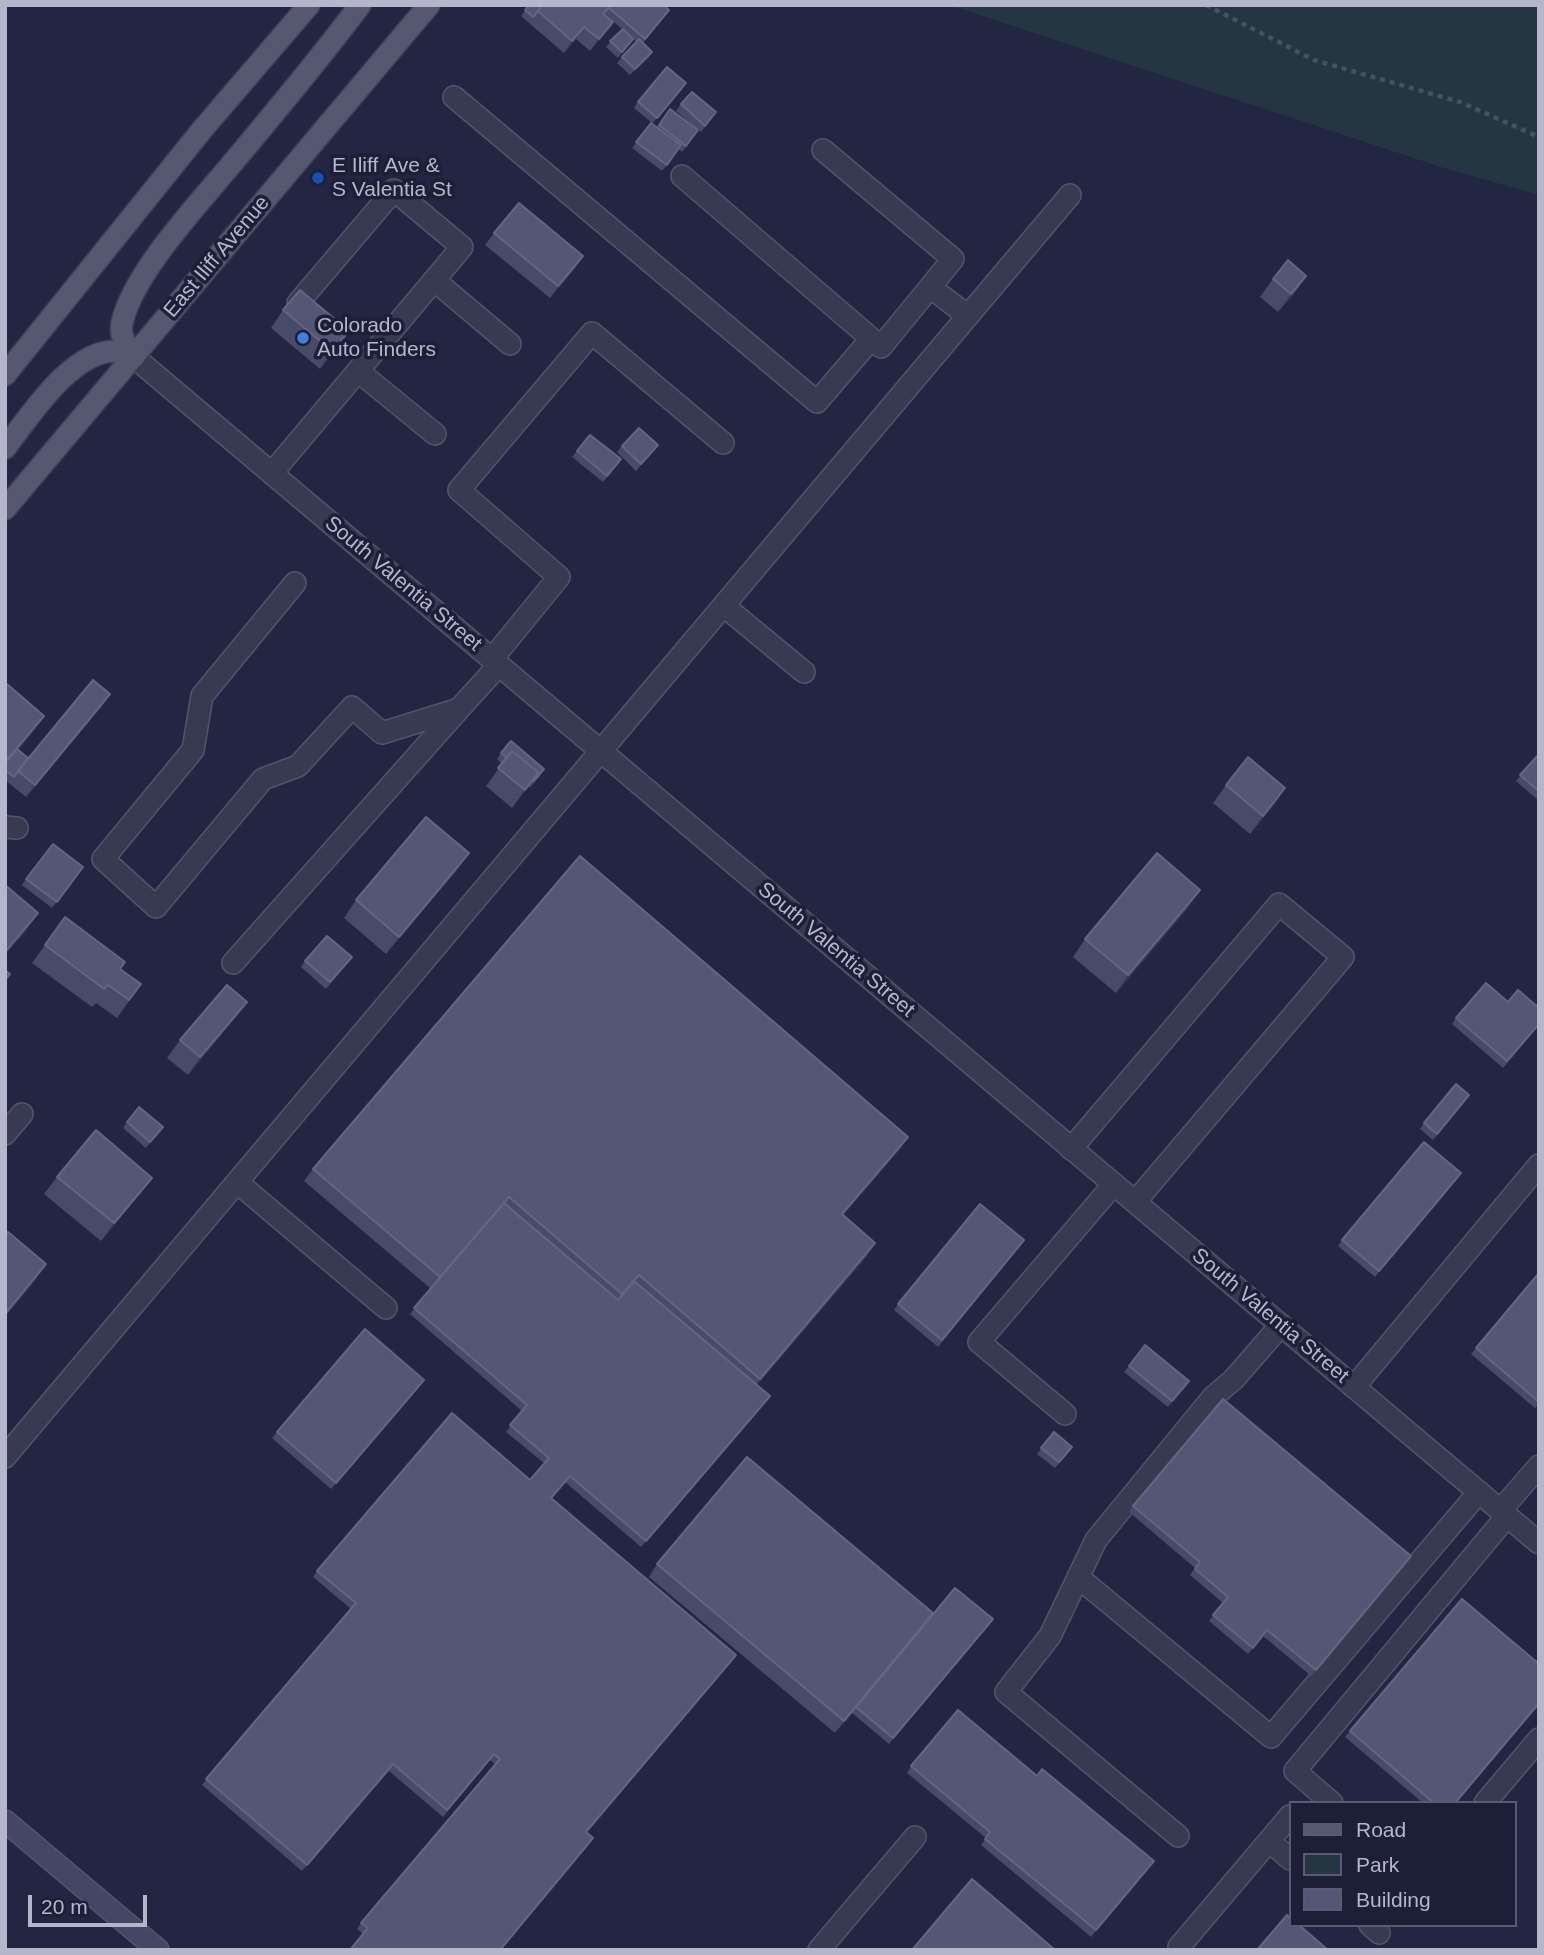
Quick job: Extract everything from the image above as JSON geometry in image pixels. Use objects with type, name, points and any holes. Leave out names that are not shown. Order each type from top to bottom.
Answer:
[{"type":"main road","points":[[5,375],[201,131],[309,5]]},
{"type":"main road","points":[[134,357],[124,342],[121,326],[126,309],[144,276],[183,223],[360,5]]},
{"type":"main road","name":"East Iliff Avenue","points":[[5,509],[429,5]]},
{"type":"main road","points":[[5,448],[67,373],[93,356],[119,351],[134,357]]},
{"type":"street","points":[[454,97],[817,402],[870,339]]},
{"type":"street","points":[[682,176],[881,347],[953,259],[823,150]]},
{"type":"street","points":[[272,474],[462,247],[394,190],[298,303]]},
{"type":"street","points":[[5,1457],[1070,195]]},
{"type":"street","points":[[433,280],[510,344]]},
{"type":"street","points":[[930,287],[968,316]]},
{"type":"street","points":[[233,963],[459,709],[559,577],[459,490],[592,333],[723,443]]},
{"type":"street","name":"South Valentia Street","points":[[134,357],[1539,1543]]},
{"type":"street","points":[[358,370],[435,434]]},
{"type":"street","points":[[295,583],[202,696],[193,750],[103,859],[156,907],[263,779],[298,766],[352,707],[382,733],[459,709]]},
{"type":"street","points":[[724,606],[803,672]]},
{"type":"street","points":[[1072,1149],[1279,904],[1343,957],[1135,1202]]},
{"type":"street","points":[[5,1134],[22,1114]]},
{"type":"street","points":[[1354,1387],[1539,1165]]},
{"type":"street","points":[[238,1183],[386,1308]]},
{"type":"street","points":[[1065,1414],[979,1342],[1114,1184]]},
{"type":"street","points":[[1178,1836],[1006,1692],[1051,1636],[1096,1540],[1213,1397],[1234,1379],[1281,1325]]},
{"type":"street","points":[[1326,1801],[1308,1795],[1295,1771],[1539,1466]]},
{"type":"street","points":[[1078,1577],[1271,1737],[1479,1492]]},
{"type":"street","points":[[1487,1801],[1539,1739]]},
{"type":"street","points":[[1179,1947],[1288,1818]]},
{"type":"street","points":[[5,1821],[158,1950]]},
{"type":"street","points":[[819,1950],[915,1837]]},
{"type":"street","points":[[1269,1841],[1288,1857]]},
{"type":"path","points":[[1206,5],[1314,60],[1460,102],[1539,137]]},
{"type":"green space","points":[[949,5],[1539,5],[1539,195],[1444,168]]},
{"type":"building","points":[[529,5],[543,5],[533,17],[525,10]]},
{"type":"building","points":[[543,5],[611,5],[603,14],[613,22],[599,39],[584,27],[572,41],[538,11]]},
{"type":"building","points":[[611,5],[663,5],[669,10],[645,39],[609,8]]},
{"type":"building","points":[[623,29],[633,39],[622,52],[610,41]]},
{"type":"building","points":[[639,39],[652,52],[635,69],[622,57]]},
{"type":"building","points":[[667,67],[686,83],[657,118],[638,102]]},
{"type":"building","points":[[692,92],[716,112],[705,126],[681,104]]},
{"type":"building","points":[[670,109],[698,130],[686,146],[659,125]]},
{"type":"building","points":[[651,123],[681,145],[667,165],[636,142]]},
{"type":"building","points":[[519,203],[583,256],[558,286],[494,233]]},
{"type":"building","points":[[1288,260],[1306,276],[1291,294],[1273,279]]},
{"type":"building","points":[[300,290],[349,331],[332,351],[283,310]]},
{"type":"building","points":[[639,428],[658,445],[641,464],[622,446]]},
{"type":"building","points":[[590,435],[621,459],[607,476],[577,451]]},
{"type":"building","points":[[93,680],[110,694],[35,785],[18,771]]},
{"type":"building","points":[[7,684],[44,716],[5,762],[5,686]]},
{"type":"building","points":[[511,741],[544,769],[534,781],[538,772],[512,751],[507,758],[501,753]]},
{"type":"building","points":[[17,749],[28,758],[14,777],[5,770],[5,763]]},
{"type":"building","points":[[512,751],[538,772],[525,790],[498,768]]},
{"type":"building","points":[[1539,754],[1539,791],[1520,775]]},
{"type":"building","points":[[1248,757],[1285,788],[1263,816],[1226,785]]},
{"type":"building","points":[[426,817],[469,853],[399,937],[356,900]]},
{"type":"building","points":[[53,844],[83,867],[57,902],[26,879]]},
{"type":"building","points":[[1157,853],[1200,890],[1128,975],[1085,939]]},
{"type":"building","points":[[580,856],[908,1137],[842,1214],[875,1243],[760,1379],[639,1275],[622,1294],[509,1197],[440,1277],[313,1169]]},
{"type":"building","points":[[5,885],[38,913],[5,952]]},
{"type":"building","points":[[65,917],[125,962],[120,969],[141,984],[129,1000],[108,985],[104,989],[45,945]]},
{"type":"building","points":[[327,936],[352,957],[330,982],[305,961]]},
{"type":"building","points":[[1486,983],[1508,1002],[1518,990],[1539,1008],[1539,1024],[1507,1061],[1456,1018]]},
{"type":"building","points":[[227,985],[247,1002],[200,1057],[180,1040]]},
{"type":"building","points":[[1456,1084],[1469,1095],[1437,1134],[1424,1123]]},
{"type":"building","points":[[139,1107],[163,1127],[150,1142],[127,1122]]},
{"type":"building","points":[[96,1130],[152,1178],[114,1223],[57,1177]]},
{"type":"building","points":[[1424,1142],[1461,1173],[1379,1271],[1342,1240]]},
{"type":"building","points":[[504,1203],[618,1300],[634,1281],[770,1396],[646,1541],[570,1476],[551,1498],[736,1655],[586,1832],[593,1838],[500,1950],[350,1950],[368,1928],[361,1923],[500,1759],[494,1754],[447,1810],[393,1764],[307,1865],[206,1779],[356,1603],[317,1571],[452,1413],[530,1480],[549,1458],[510,1425],[527,1405],[414,1308]]},
{"type":"building","points":[[980,1204],[1024,1240],[942,1340],[898,1304]]},
{"type":"building","points":[[8,1232],[46,1264],[5,1314],[5,1236]]},
{"type":"building","points":[[1539,1273],[1539,1402],[1476,1348]]},
{"type":"building","points":[[365,1329],[424,1380],[336,1483],[277,1432]]},
{"type":"building","points":[[1145,1345],[1189,1381],[1172,1401],[1129,1366]]},
{"type":"building","points":[[1223,1399],[1411,1556],[1316,1670],[1267,1630],[1253,1648],[1213,1615],[1228,1597],[1195,1569],[1200,1562],[1133,1506]]},
{"type":"building","points":[[1054,1432],[1072,1447],[1059,1462],[1041,1448]]},
{"type":"building","points":[[747,1457],[933,1613],[844,1721],[657,1564]]},
{"type":"building","points":[[955,1588],[993,1619],[893,1738],[856,1707]]},
{"type":"building","points":[[1462,1599],[1539,1664],[1539,1703],[1457,1801],[1432,1801],[1350,1731]]},
{"type":"building","points":[[958,1710],[1037,1776],[1042,1769],[1154,1861],[1096,1930],[985,1839],[990,1832],[911,1766]]},
{"type":"building","points":[[972,1879],[1055,1950],[912,1950]]},
{"type":"building","points":[[1287,1915],[1288,1927],[1301,1927],[1328,1950],[1257,1950]]},
{"type":"place","name":"E Iliff Ave & S Valentia St","points":[[318,178]]},
{"type":"place","name":"Colorado Auto Finders","points":[[303,338]]}]
